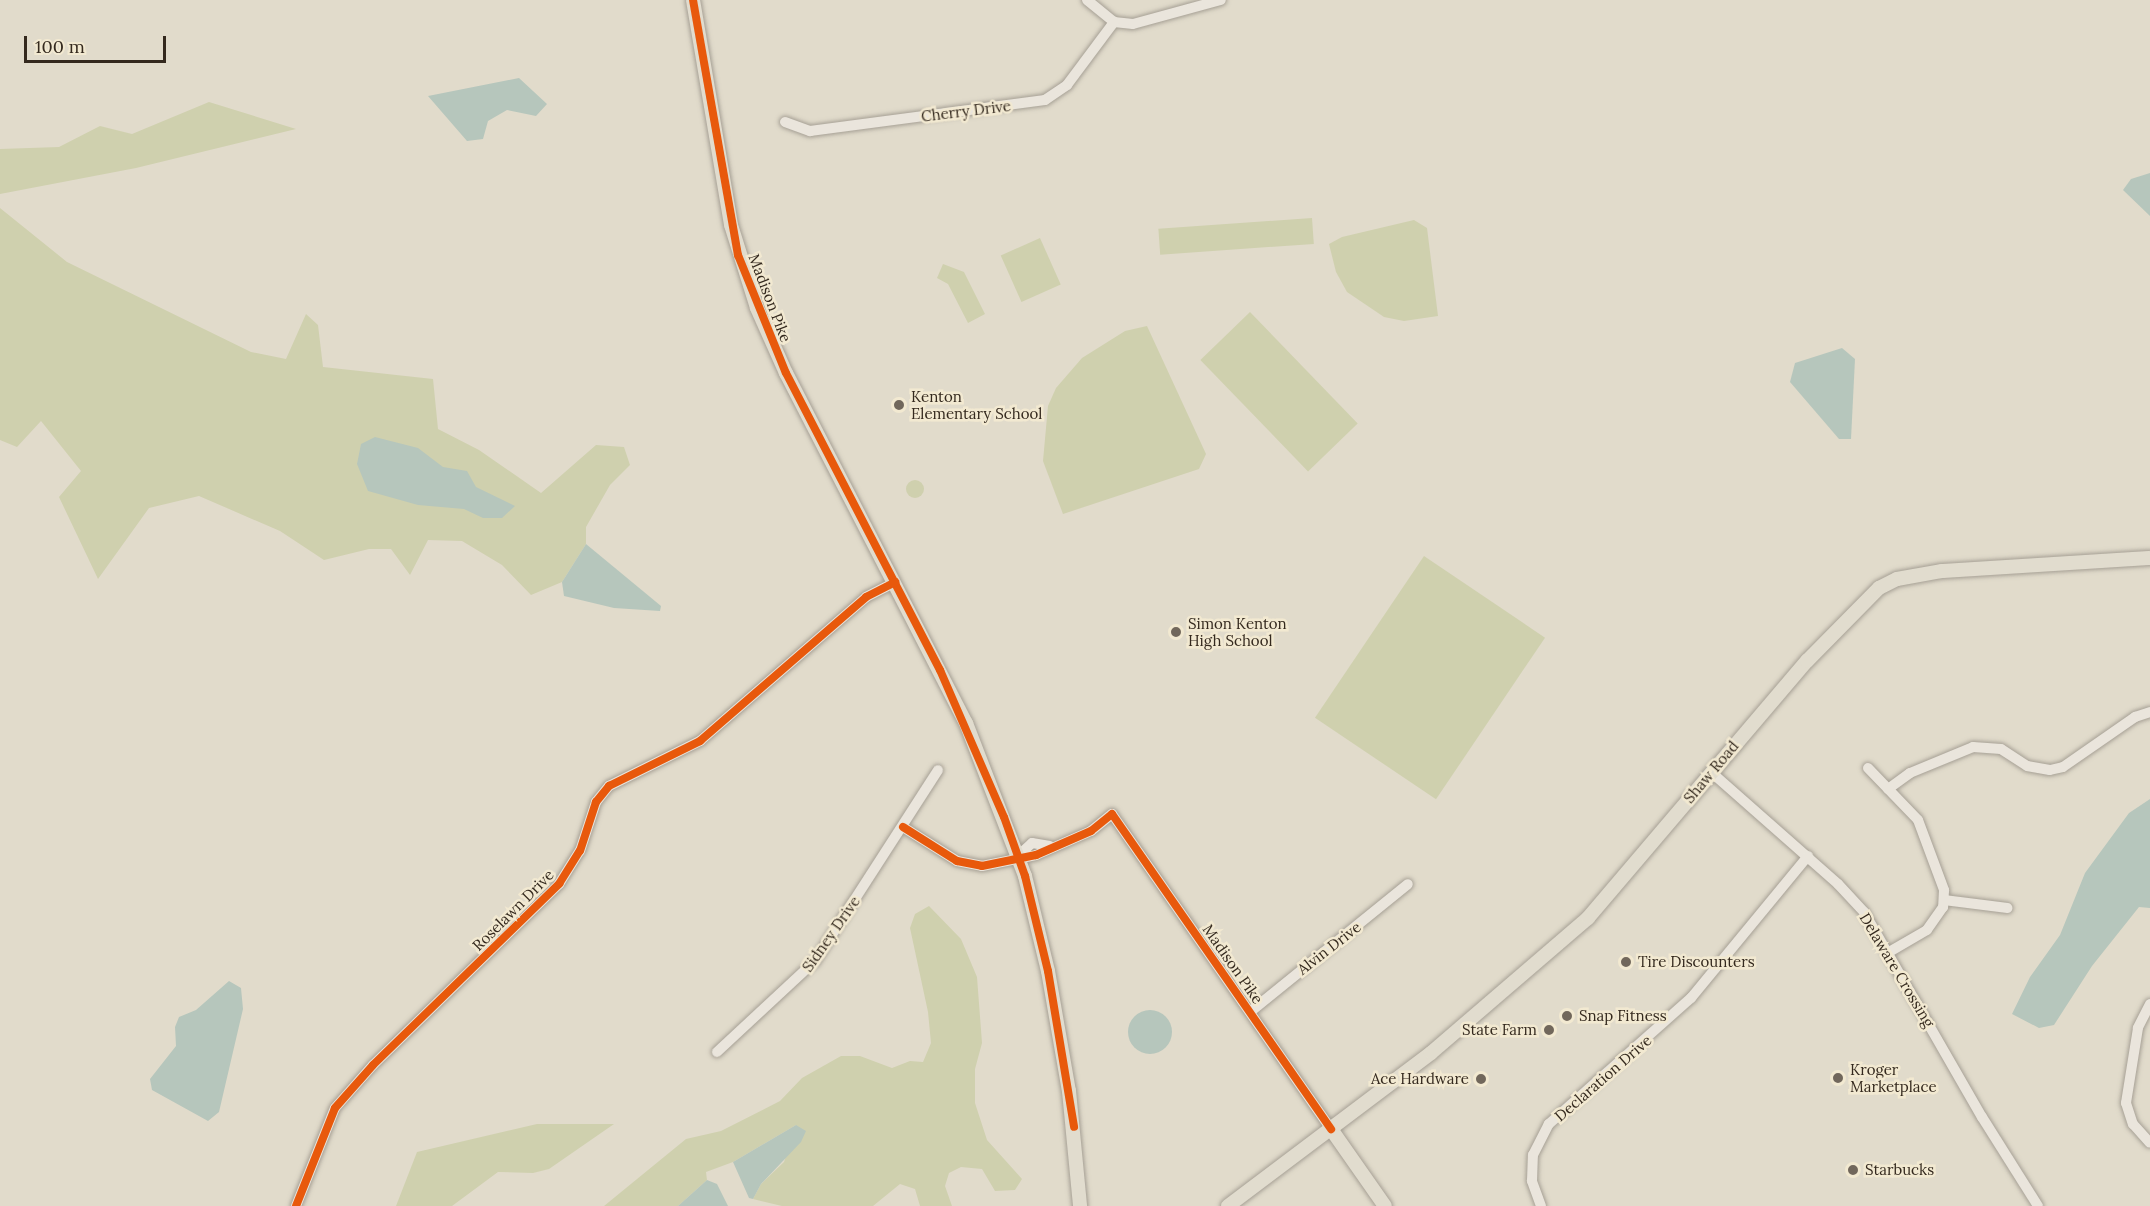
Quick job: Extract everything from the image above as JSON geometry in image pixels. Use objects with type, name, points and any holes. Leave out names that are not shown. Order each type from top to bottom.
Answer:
[{"type":"main road","name":"Madison Pike","points":[[693,0],[720,169],[738,255],[750,291],[786,373],[966,723],[1018,856],[1048,971],[1074,1127],[1080,1206]]},
{"type":"main road","name":"Shaw Road","points":[[1228,1206],[1431,1053],[1588,918],[1711,772],[1867,597],[1898,579],[1942,571],[2150,558]]},
{"type":"main road","name":"Madison Pike","points":[[1330,1129],[1384,1206]]},
{"type":"street","points":[[1087,0],[1114,22],[1133,24],[1221,0]]},
{"type":"street","name":"Cherry Drive","points":[[784,122],[810,132],[1045,100],[1067,85],[1114,22]]},
{"type":"street","name":"Roselawn Drive","points":[[296,1206],[335,1108],[373,1065],[559,884],[575,863],[601,794],[619,779],[700,741],[866,597],[895,582]]},
{"type":"street","points":[[1888,789],[1910,773],[1973,747],[2001,749],[2027,766],[2050,770],[2063,767],[2135,717],[2150,712]]},
{"type":"street","points":[[1868,768],[1918,820],[1939,870],[1944,900],[1927,930],[1889,952]]},
{"type":"street","name":"Sidney Drive","points":[[717,1052],[815,961],[938,770]]},
{"type":"street","name":"Delaware Crossing","points":[[1711,772],[1808,856],[1857,903],[1889,952],[1982,1117],[2038,1206]]},
{"type":"street","name":"Madison Pike","points":[[1018,856],[1036,855],[1050,846],[1090,831],[1112,814],[1330,1129]]},
{"type":"street","points":[[903,827],[970,866],[1018,856]]},
{"type":"street","name":"Declaration Drive","points":[[1541,1206],[1532,1181],[1533,1155],[1549,1124],[1691,998],[1808,856]]},
{"type":"street","name":"Alvin Drive","points":[[1250,1012],[1408,884]]},
{"type":"street","points":[[1944,900],[2007,908]]},
{"type":"street","points":[[2150,1004],[2138,1028],[2126,1103],[2133,1124],[2150,1143]]},
{"type":"green space","points":[[209,102],[296,129],[136,168],[0,194],[0,149],[59,147],[100,126],[132,134]]},
{"type":"green space","points":[[0,208],[67,262],[251,352],[286,359],[306,314],[318,325],[323,367],[433,379],[438,429],[479,450],[541,493],[596,445],[624,447],[630,465],[610,485],[586,527],[586,544],[562,582],[531,595],[502,565],[462,541],[428,540],[410,575],[391,549],[369,549],[324,560],[280,531],[199,496],[149,508],[98,579],[59,497],[81,471],[41,421],[17,447],[0,440]]},
{"type":"green space","points":[[1312,218],[1314,244],[1160,255],[1158,229]]},
{"type":"green space","points":[[1414,220],[1427,228],[1438,316],[1404,321],[1384,317],[1347,292],[1336,272],[1329,244],[1342,237]]},
{"type":"green space","points":[[1040,238],[1061,285],[1021,302],[1001,255]]},
{"type":"green space","points":[[943,264],[964,272],[985,314],[968,323],[948,284],[937,278]]},
{"type":"green space","points":[[1250,312],[1358,423],[1308,471],[1200,360]]},
{"type":"green space","points":[[1147,326],[1206,454],[1199,469],[1063,514],[1043,461],[1048,406],[1056,388],[1082,358],[1125,331]]},
{"type":"green space","points":[[915,480],[921,483],[924,489],[921,495],[915,498],[909,495],[906,489],[909,483]]},
{"type":"green space","points":[[1424,556],[1545,638],[1436,799],[1315,718]]},
{"type":"green space","points":[[929,906],[961,939],[977,977],[982,1043],[975,1069],[975,1103],[987,1140],[1022,1179],[1015,1190],[995,1191],[982,1169],[961,1167],[949,1173],[945,1186],[952,1206],[920,1206],[915,1189],[900,1184],[873,1206],[782,1206],[753,1199],[761,1184],[784,1162],[796,1125],[733,1162],[706,1172],[707,1180],[678,1206],[604,1206],[686,1139],[721,1131],[780,1101],[802,1078],[841,1056],[860,1056],[892,1068],[910,1061],[923,1062],[931,1043],[928,1012],[910,928],[915,914]]},
{"type":"green space","points":[[537,1124],[614,1124],[549,1169],[533,1173],[498,1172],[452,1206],[396,1206],[417,1152]]},
{"type":"shaded area","points":[[519,78],[547,104],[536,116],[507,110],[488,121],[483,139],[467,141],[428,96]]},
{"type":"shaded area","points":[[2150,173],[2150,216],[2123,190],[2131,179]]},
{"type":"shaded area","points":[[1842,348],[1855,359],[1851,439],[1839,439],[1790,382],[1795,363]]},
{"type":"shaded area","points":[[375,437],[418,448],[443,467],[467,471],[476,487],[515,506],[502,518],[483,518],[464,509],[418,505],[368,491],[357,464],[361,444]]},
{"type":"shaded area","points":[[586,544],[661,606],[660,611],[614,608],[564,596],[562,582]]},
{"type":"shaded area","points":[[2150,799],[2150,908],[2139,907],[2092,966],[2054,1025],[2039,1028],[2012,1014],[2030,977],[2060,935],[2085,873],[2129,813]]},
{"type":"shaded area","points":[[229,981],[241,988],[243,1009],[219,1112],[208,1121],[152,1090],[150,1079],[176,1046],[175,1027],[179,1017],[196,1010]]},
{"type":"shaded area","points":[[1150,1010],[1159,1011],[1166,1016],[1171,1023],[1171,1041],[1166,1048],[1159,1053],[1150,1054],[1141,1053],[1134,1048],[1129,1041],[1128,1032],[1129,1023],[1134,1016],[1141,1011]]},
{"type":"shaded area","points":[[796,1125],[806,1131],[801,1142],[761,1184],[753,1199],[749,1198],[733,1162]]},
{"type":"shaded area","points":[[707,1180],[717,1184],[728,1206],[678,1206]]},
{"type":"cycle path","points":[[693,0],[738,255],[786,373],[940,670],[1004,817],[1025,876],[1048,971],[1074,1127]]},
{"type":"cycle path","points":[[296,1206],[335,1108],[373,1065],[559,884],[580,851],[596,802],[609,786],[700,741],[866,597],[895,582]]},
{"type":"cycle path","points":[[903,827],[957,861],[982,866],[1036,855],[1091,831],[1112,814],[1331,1129]]},
{"type":"place","name":"Kenton Elementary School","points":[[899,405]]},
{"type":"place","name":"Simon Kenton High School","points":[[1176,632]]},
{"type":"place","name":"Tire Discounters","points":[[1626,962]]},
{"type":"place","name":"Snap Fitness","points":[[1567,1016]]},
{"type":"place","name":"State Farm","points":[[1549,1030]]},
{"type":"place","name":"Kroger Marketplace","points":[[1838,1078]]},
{"type":"place","name":"Ace Hardware","points":[[1481,1079]]},
{"type":"place","name":"Starbucks","points":[[1853,1170]]}]
